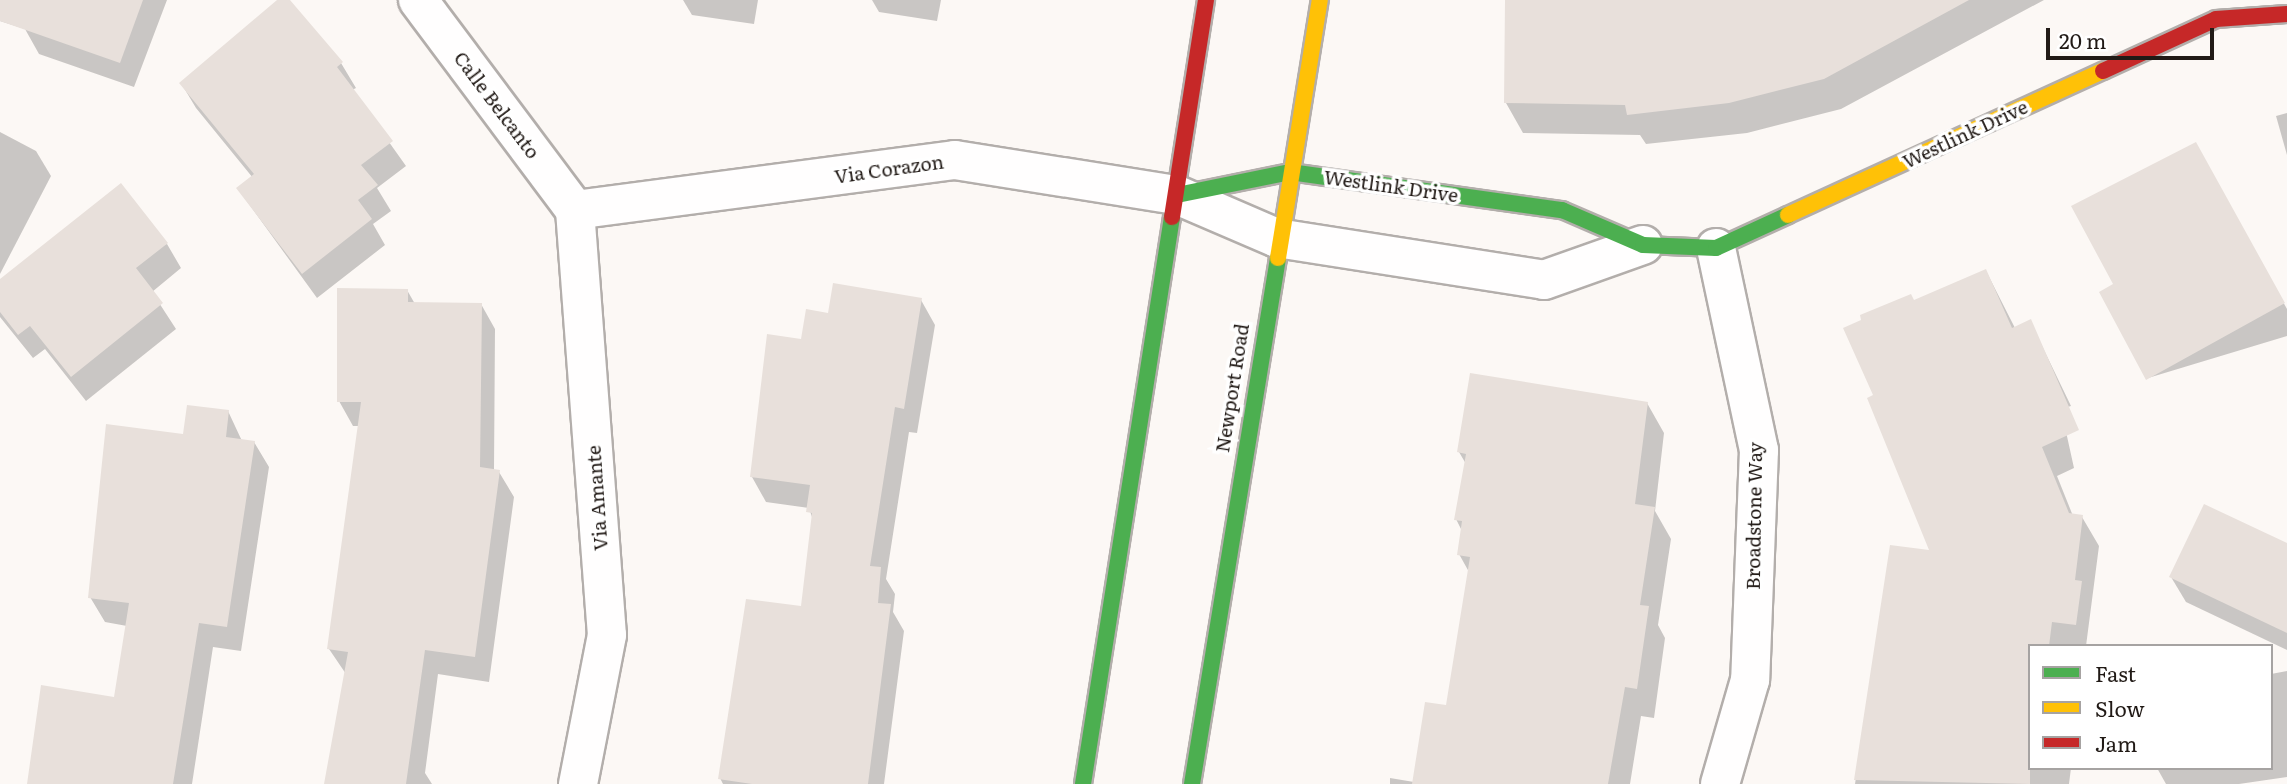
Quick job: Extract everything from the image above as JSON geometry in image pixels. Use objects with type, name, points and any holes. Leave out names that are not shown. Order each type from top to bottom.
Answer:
[{"type":"main road","points":[[1083,784],[1206,0]]},
{"type":"main road","name":"Newport Road","points":[[1192,784],[1277,238],[1320,0]]},
{"type":"main road","name":"Westlink Drive","points":[[1177,195],[1290,172],[1562,210],[1643,245],[1716,248],[2216,19],[2287,14]]},
{"type":"street","name":"Calle Belcanto","points":[[418,0],[575,210]]},
{"type":"street","name":"Via Corazon","points":[[575,210],[955,160],[1177,195],[1277,238]]},
{"type":"street","name":"Via Amante","points":[[575,210],[607,635],[578,784]]},
{"type":"street","name":"Westlink Drive","points":[[1277,238],[1544,279],[1643,245]]},
{"type":"street","name":"Broadstone Way","points":[[1716,248],[1759,450],[1750,680],[1720,784]]},
{"type":"building","points":[[0,0],[143,0],[120,63],[0,21]]},
{"type":"building","points":[[277,0],[290,0],[343,62],[337,67],[393,141],[361,165],[378,185],[358,200],[372,219],[302,274],[236,188],[254,174],[179,83]]},
{"type":"building","points":[[1505,0],[1969,0],[1824,79],[1729,103],[1627,115],[1625,105],[1504,103]]},
{"type":"building","points":[[2196,142],[2285,303],[2146,380],[2099,292],[2113,284],[2071,206]]},
{"type":"building","points":[[121,183],[168,243],[136,268],[163,303],[71,377],[30,326],[18,335],[0,312],[0,279]]},
{"type":"building","points":[[1986,269],[2012,328],[2031,319],[2079,430],[2042,447],[2069,513],[2083,515],[2075,580],[2082,581],[2076,625],[2052,622],[2049,644],[2028,644],[2030,784],[1854,780],[1890,545],[1929,550],[1867,398],[1873,395],[1843,328],[1861,320],[1860,315],[1911,294],[1914,300]]},
{"type":"building","points":[[833,283],[922,298],[904,409],[895,407],[870,566],[881,567],[878,603],[891,604],[868,784],[752,784],[718,779],[746,599],[801,606],[812,513],[806,512],[810,485],[750,477],[767,334],[801,339],[806,309],[828,313]]},
{"type":"building","points":[[337,288],[408,289],[408,302],[482,303],[480,467],[500,470],[475,657],[425,650],[406,784],[324,784],[348,652],[327,649],[361,402],[337,402]]},
{"type":"building","points":[[1470,373],[1648,402],[1635,504],[1655,507],[1640,605],[1649,606],[1637,689],[1625,687],[1608,784],[1412,784],[1425,702],[1446,705],[1470,557],[1457,555],[1462,521],[1454,520],[1466,454],[1457,452]]},
{"type":"building","points":[[187,405],[229,410],[226,437],[255,441],[227,627],[199,623],[173,784],[27,784],[41,685],[114,697],[129,603],[88,598],[106,424],[183,434]]},
{"type":"building","points":[[2204,504],[2287,543],[2287,633],[2169,577]]},
{"type":"traffic: fast","points":[[1177,195],[1290,172],[1562,210],[1643,245],[1716,248],[1788,215]]},
{"type":"traffic: fast","points":[[1083,784],[1172,217]]},
{"type":"traffic: fast","points":[[1192,784],[1278,258]]},
{"type":"traffic: slow","points":[[1278,258],[1320,0]]},
{"type":"traffic: slow","points":[[1788,215],[2103,71]]},
{"type":"traffic: jam","points":[[1172,217],[1206,0]]},
{"type":"traffic: jam","points":[[2103,71],[2216,19],[2287,14]]}]
